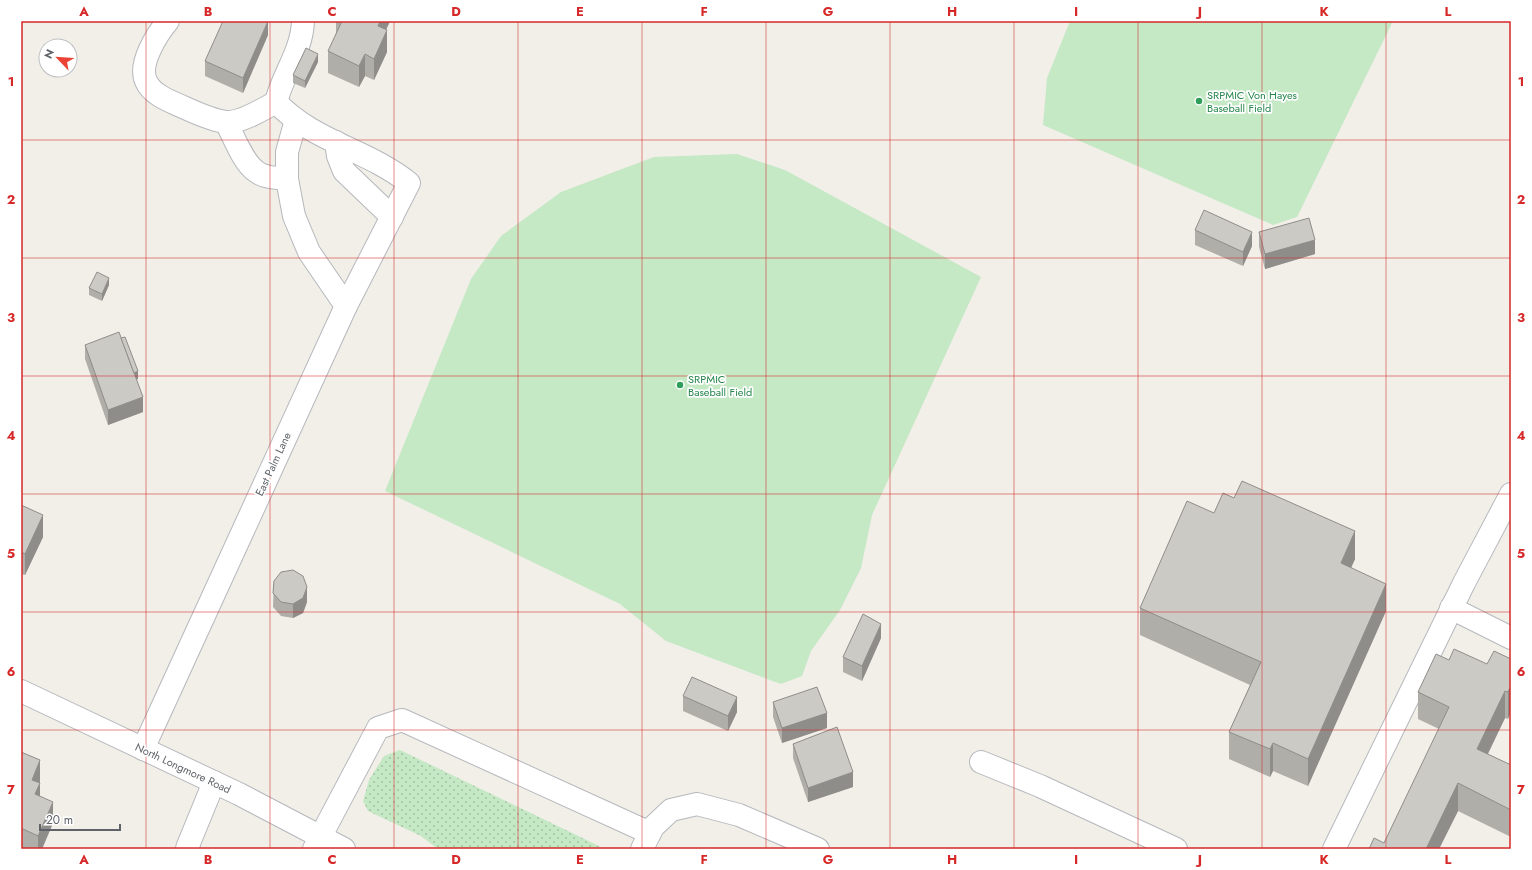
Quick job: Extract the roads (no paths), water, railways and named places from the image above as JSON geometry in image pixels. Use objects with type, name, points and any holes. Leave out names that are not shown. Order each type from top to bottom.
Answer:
[{"type":"street","points":[[168,21],[161,28],[148,54],[143,69],[146,81],[153,90],[166,99],[195,113],[226,122],[250,117],[276,102],[279,91],[295,56],[302,34],[303,21]]},
{"type":"street","points":[[276,102],[287,114],[336,142],[338,156],[344,171],[392,217]]},
{"type":"street","points":[[296,120],[288,152],[287,180],[294,216],[308,252],[346,306]]},
{"type":"street","points":[[226,122],[245,159],[257,172],[272,178],[287,180]]},
{"type":"street","name":"East Palm Lane","points":[[143,749],[346,306],[410,183],[400,175],[336,142]]},
{"type":"street","points":[[1334,849],[1451,608],[1511,494]]},
{"type":"street","points":[[1451,608],[1511,638]]},
{"type":"street","name":"North Longmore Road","points":[[21,691],[214,782],[318,843],[344,849]]},
{"type":"street","points":[[318,843],[378,728],[402,720],[646,841],[653,827],[671,810],[697,804],[738,815],[818,849]]},
{"type":"street","points":[[981,762],[1040,786],[1176,849]]},
{"type":"street","points":[[189,849],[187,848],[214,782]]},
{"type":"place","name":"SRPMIC Von Hayes Baseball Field","points":[[1199,101]]},
{"type":"place","name":"SRPMIC Baseball Field","points":[[680,385]]}]
